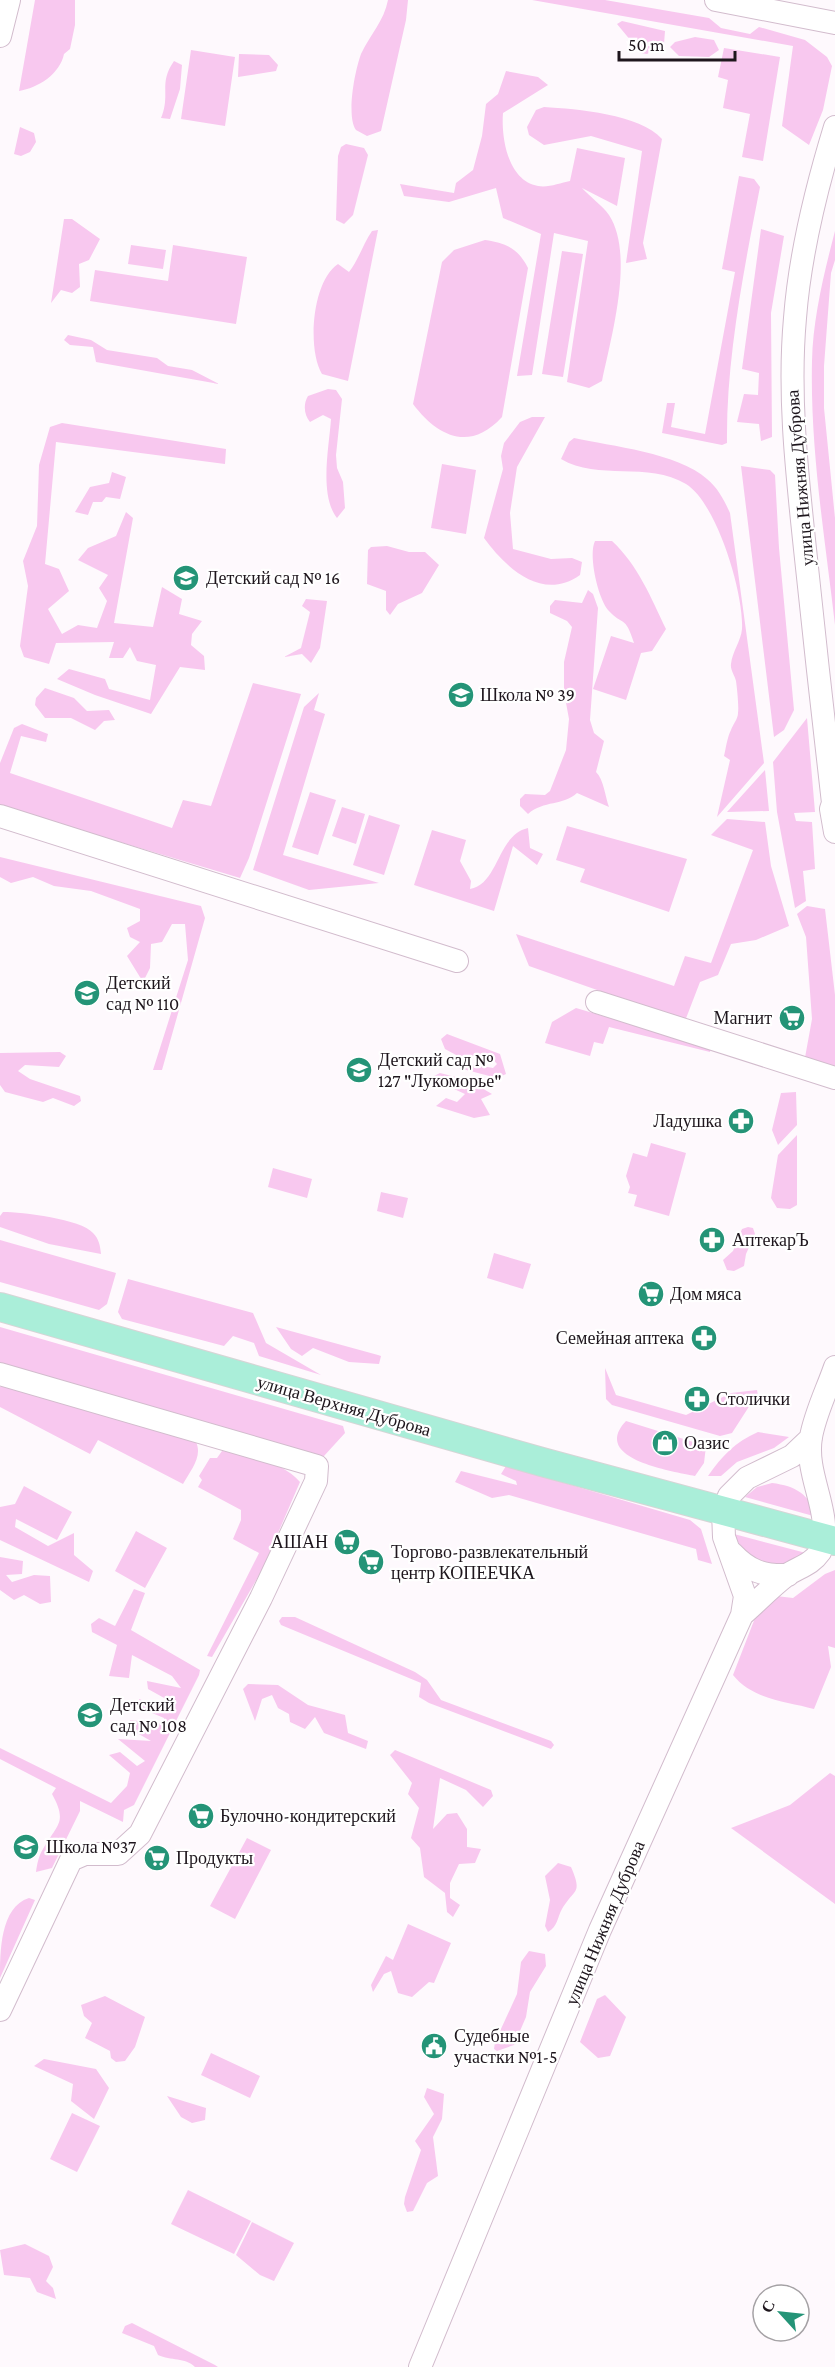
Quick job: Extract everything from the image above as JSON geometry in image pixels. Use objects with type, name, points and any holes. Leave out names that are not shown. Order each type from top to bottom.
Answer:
[{"type":"main road","name":"улица Верхняя Дуброва","points":[[0,1307],[688,1503],[726,1534],[829,1525]]},
{"type":"street","points":[[0,35],[9,0]]},
{"type":"street","points":[[716,0],[835,23]]},
{"type":"street","name":"улица Нижняя Дуброва","points":[[835,127],[816,190],[805,251],[795,317],[792,386],[797,467],[834,804],[831,809],[835,832]]},
{"type":"street","points":[[0,816],[458,961]]},
{"type":"street","points":[[597,1002],[835,1078]]},
{"type":"street","points":[[829,1525],[812,1466],[811,1438],[835,1367]]},
{"type":"street","points":[[0,1374],[317,1466],[316,1481],[261,1598],[140,1834],[118,1854],[85,1854],[71,1860],[0,2010]]},
{"type":"street","points":[[688,1503],[708,1497],[792,1456],[811,1438]]},
{"type":"street","points":[[726,1534],[729,1496],[754,1475],[785,1470],[805,1478],[829,1525]]},
{"type":"street","name":"улица Нижняя Дуброва","points":[[742,1615],[822,1550],[829,1525]]},
{"type":"street","name":"улица Нижняя Дуброва","points":[[420,2367],[600,1930],[742,1615],[745,1596],[726,1534]]},
{"type":"street","name":"улица Верхняя Дуброва","points":[[726,1534],[744,1566],[760,1574],[797,1570]]},
{"type":"shaded area","points":[[35,0],[75,0],[75,25],[70,49],[64,54],[53,74],[33,87],[19,91]]},
{"type":"shaded area","points":[[388,0],[408,0],[406,20],[381,131],[367,136],[356,130],[353,123],[354,81],[361,54],[380,21]]},
{"type":"shaded area","points":[[532,0],[605,0],[709,18],[721,28],[750,34],[759,27],[805,40],[827,57],[832,66],[823,110],[809,145],[782,126],[793,46]]},
{"type":"shaded area","points":[[622,21],[665,31],[664,44],[647,54],[641,53],[617,24]]},
{"type":"shaded area","points":[[695,37],[714,40],[719,50],[709,57],[679,56],[670,47],[675,42]]},
{"type":"shaded area","points":[[724,48],[780,57],[763,161],[742,157],[750,114],[723,108],[728,80],[718,77]]},
{"type":"shaded area","points":[[191,50],[235,57],[225,126],[181,119]]},
{"type":"shaded area","points":[[239,54],[269,55],[278,65],[276,71],[238,77]]},
{"type":"shaded area","points":[[174,61],[182,65],[180,89],[170,119],[161,118],[165,102],[165,83]]},
{"type":"shaded area","points":[[506,71],[538,77],[548,85],[503,113],[503,134],[508,157],[520,176],[528,182],[546,186],[570,181],[577,148],[625,158],[617,206],[582,188],[609,215],[617,232],[621,274],[615,320],[602,381],[589,388],[567,382],[588,241],[554,233],[532,375],[517,376],[541,234],[503,218],[496,188],[449,202],[404,196],[400,184],[454,193],[456,183],[473,170],[482,136],[486,104],[498,94]]},
{"type":"shaded area","points":[[544,107],[590,111],[624,118],[652,131],[662,139],[643,243],[647,259],[626,263],[642,151],[591,136],[544,145],[529,135],[527,127],[536,110]]},
{"type":"shaded area","points":[[20,127],[34,133],[36,142],[30,152],[21,156],[14,154]]},
{"type":"shaded area","points":[[346,144],[364,148],[368,155],[353,215],[344,224],[336,220],[338,156],[341,147]]},
{"type":"shaded area","points":[[739,176],[754,179],[760,187],[742,282],[733,347],[727,411],[727,443],[722,445],[662,433],[667,403],[675,403],[671,427],[705,434],[735,272],[722,269]]},
{"type":"shaded area","points":[[64,219],[72,219],[100,239],[89,260],[79,264],[80,287],[72,293],[61,290],[51,303]]},
{"type":"shaded area","points":[[761,229],[784,236],[771,313],[772,437],[761,441],[759,424],[737,422],[744,394],[758,395],[759,373],[742,369]]},
{"type":"shaded area","points":[[378,230],[348,381],[322,374],[317,363],[314,333],[315,316],[322,285],[338,264],[349,272],[372,231]]},
{"type":"shaded area","points":[[835,231],[835,260],[831,273],[824,366],[824,408],[835,518],[835,625],[813,428],[812,361],[817,312]]},
{"type":"shaded area","points":[[485,240],[499,243],[516,251],[528,268],[502,417],[490,428],[478,434],[466,437],[455,436],[433,425],[413,404],[442,262],[454,250]]},
{"type":"shaded area","points":[[131,245],[166,250],[163,269],[128,264]]},
{"type":"shaded area","points":[[173,245],[247,257],[236,324],[90,301],[95,270],[168,281]]},
{"type":"shaded area","points":[[562,251],[583,254],[563,377],[542,374]]},
{"type":"shaded area","points":[[68,335],[91,340],[107,350],[157,358],[168,366],[192,370],[219,384],[96,362],[93,347],[70,345],[64,340]]},
{"type":"shaded area","points":[[328,389],[336,390],[342,399],[336,455],[337,468],[343,482],[345,508],[337,518],[328,497],[326,471],[331,419],[323,415],[310,422],[305,409],[308,396]]},
{"type":"shaded area","points":[[532,417],[545,417],[517,467],[510,513],[513,549],[551,559],[572,558],[582,562],[580,575],[566,582],[552,585],[526,578],[514,570],[484,538],[503,469],[501,456],[504,443],[520,422]]},
{"type":"shaded area","points":[[62,423],[226,449],[225,464],[56,442],[45,564],[59,569],[69,591],[48,609],[62,634],[78,625],[97,628],[107,601],[99,588],[108,575],[78,560],[88,548],[116,536],[126,512],[133,518],[114,623],[153,627],[162,587],[182,599],[179,614],[202,621],[192,634],[191,645],[204,656],[205,670],[180,667],[151,714],[57,679],[69,669],[105,679],[109,689],[150,700],[156,665],[137,661],[130,647],[123,658],[109,658],[114,642],[56,643],[49,664],[24,657],[20,646],[28,586],[23,561],[37,526],[39,465],[50,427]]},
{"type":"shaded area","points":[[574,438],[644,452],[694,470],[711,483],[730,513],[764,763],[717,817],[730,760],[724,756],[728,736],[738,715],[736,681],[731,666],[742,629],[738,594],[726,550],[708,510],[697,494],[686,484],[656,473],[591,469],[561,459],[569,442]]},
{"type":"shaded area","points":[[442,464],[476,470],[466,534],[431,528]]},
{"type":"shaded area","points":[[741,466],[770,470],[775,475],[779,548],[794,710],[784,730],[774,737]]},
{"type":"shaded area","points":[[112,472],[126,477],[120,499],[106,497],[102,502],[93,502],[88,515],[75,512],[90,487],[109,483]]},
{"type":"shaded area","points":[[595,541],[612,541],[621,550],[643,582],[666,629],[652,651],[641,653],[626,700],[593,689],[611,636],[634,643],[626,624],[613,615],[604,604],[593,566]]},
{"type":"shaded area","points":[[387,546],[409,552],[425,552],[439,565],[422,593],[398,604],[390,615],[386,610],[386,591],[367,584],[368,550],[371,547]]},
{"type":"shaded area","points":[[588,590],[593,594],[598,608],[590,720],[594,733],[604,741],[596,772],[603,784],[609,807],[577,793],[566,800],[540,807],[528,814],[520,806],[520,799],[525,794],[545,795],[550,791],[566,750],[569,719],[564,692],[564,662],[572,627],[567,621],[550,613],[550,606],[555,600],[582,603]]},
{"type":"shaded area","points":[[306,599],[327,601],[320,648],[311,663],[302,654],[284,657],[301,648],[310,612],[302,606]]},
{"type":"shaded area","points":[[253,683],[301,694],[249,858],[240,878],[0,806],[0,763],[14,728],[22,724],[48,734],[46,742],[21,736],[10,773],[172,828],[183,800],[211,806]]},
{"type":"shaded area","points":[[45,688],[74,698],[87,711],[109,710],[115,720],[104,721],[95,730],[71,718],[45,718],[35,705],[36,698]]},
{"type":"shaded area","points":[[319,693],[314,710],[325,714],[283,855],[379,883],[309,890],[253,870],[304,707]]},
{"type":"shaded area","points":[[807,718],[815,812],[794,813],[796,821],[812,822],[815,869],[803,871],[806,901],[795,908],[777,812],[773,762]]},
{"type":"shaded area","points":[[765,770],[769,811],[727,812]]},
{"type":"shaded area","points":[[310,792],[336,800],[318,855],[292,847]]},
{"type":"shaded area","points":[[342,807],[365,814],[356,844],[332,836]]},
{"type":"shaded area","points":[[369,815],[400,825],[384,875],[353,865]]},
{"type":"shaded area","points":[[727,819],[765,822],[771,866],[789,926],[756,940],[731,944],[718,975],[700,982],[685,1021],[529,966],[516,934],[674,986],[685,956],[711,963],[753,850],[711,835]]},
{"type":"shaded area","points":[[567,826],[687,859],[669,912],[580,882],[585,869],[556,860]]},
{"type":"shaded area","points":[[528,828],[530,848],[543,854],[537,865],[513,846],[494,911],[414,885],[432,830],[466,840],[460,861],[471,881],[470,889],[480,885],[487,878],[510,840],[518,832]]},
{"type":"shaded area","points":[[0,857],[201,906],[205,918],[162,1070],[153,1070],[188,960],[185,924],[172,924],[162,942],[151,944],[150,968],[143,982],[127,956],[140,942],[130,937],[127,928],[140,921],[140,909],[91,891],[54,886],[33,877],[11,883],[0,877]]},
{"type":"shaded area","points":[[807,906],[825,909],[835,995],[835,1068],[804,1063],[812,1019],[806,937],[797,914]]},
{"type":"shaded area","points":[[576,1008],[711,1048],[710,1052],[609,1027],[603,1044],[594,1042],[590,1056],[545,1043],[552,1022]]},
{"type":"shaded area","points":[[447,1034],[500,1054],[506,1074],[497,1078],[455,1067],[453,1063],[460,1062],[493,1068],[497,1064],[490,1056],[458,1056],[445,1049],[441,1039]]},
{"type":"shaded area","points":[[60,1052],[66,1056],[59,1067],[25,1065],[18,1071],[30,1079],[80,1096],[81,1101],[74,1106],[53,1098],[43,1102],[5,1092],[0,1085],[0,1053]]},
{"type":"shaded area","points":[[440,1073],[468,1080],[492,1094],[481,1099],[490,1115],[474,1118],[436,1106],[446,1098],[457,1102],[465,1094],[430,1078]]},
{"type":"shaded area","points":[[796,1092],[797,1125],[778,1145],[772,1130],[781,1093]]},
{"type":"shaded area","points":[[797,1135],[797,1205],[790,1209],[777,1208],[771,1198],[778,1155]]},
{"type":"shaded area","points":[[651,1143],[686,1153],[669,1216],[634,1206],[637,1195],[628,1193],[630,1187],[626,1176],[633,1153],[647,1157]]},
{"type":"shaded area","points":[[273,1168],[312,1179],[307,1198],[268,1187]]},
{"type":"shaded area","points":[[381,1192],[408,1198],[403,1218],[377,1211]]},
{"type":"shaded area","points":[[3,1212],[37,1215],[77,1224],[95,1235],[101,1254],[49,1244],[0,1227],[0,1216]]},
{"type":"shaded area","points":[[753,1228],[755,1234],[746,1254],[744,1266],[734,1271],[727,1270],[723,1260],[733,1251],[742,1229]]},
{"type":"shaded area","points":[[0,1240],[116,1273],[107,1304],[99,1310],[0,1282]]},
{"type":"shaded area","points":[[494,1253],[531,1264],[523,1289],[487,1278]]},
{"type":"shaded area","points":[[128,1279],[253,1313],[266,1343],[321,1375],[259,1356],[254,1343],[233,1336],[224,1346],[122,1319],[118,1312]]},
{"type":"shaded area","points":[[0,1327],[343,1426],[345,1433],[324,1456],[312,1456],[0,1365]]},
{"type":"shaded area","points":[[276,1327],[381,1356],[379,1364],[349,1362],[313,1348],[302,1356],[291,1349]]},
{"type":"shaded area","points":[[605,1368],[616,1395],[686,1415],[731,1393],[757,1390],[759,1402],[750,1405],[732,1433],[720,1436],[612,1405],[606,1399]]},
{"type":"shaded area","points":[[3,1384],[196,1442],[198,1453],[195,1464],[183,1484],[98,1440],[90,1454],[0,1407],[0,1387]]},
{"type":"shaded area","points":[[626,1421],[706,1446],[704,1463],[695,1476],[638,1461],[626,1454],[618,1445],[618,1434]]},
{"type":"shaded area","points":[[758,1432],[789,1437],[774,1448],[737,1462],[721,1476],[708,1476],[730,1450],[742,1440]]},
{"type":"shaded area","points":[[222,1451],[242,1454],[275,1464],[300,1482],[262,1570],[212,1657],[207,1656],[259,1553],[233,1539],[241,1520],[241,1510],[198,1487],[202,1480],[199,1476],[210,1458],[217,1458]]},
{"type":"shaded area","points":[[506,1466],[690,1520],[701,1529],[712,1564],[698,1560],[696,1549],[509,1495],[492,1498],[455,1482],[461,1471],[517,1485],[516,1481],[501,1474]]},
{"type":"shaded area","points":[[772,1483],[788,1486],[800,1492],[810,1502],[817,1517],[745,1497],[757,1487]]},
{"type":"shaded area","points":[[24,1486],[72,1512],[57,1540],[16,1519],[15,1527],[48,1546],[74,1533],[74,1555],[93,1571],[89,1582],[0,1540],[0,1507],[15,1504]]},
{"type":"shaded area","points":[[136,1531],[167,1548],[145,1588],[115,1571]]},
{"type":"shaded area","points":[[734,1534],[806,1553],[784,1564],[764,1564],[747,1554]]},
{"type":"shaded area","points":[[0,1557],[23,1561],[22,1574],[6,1575],[12,1582],[34,1575],[50,1576],[51,1602],[40,1604],[24,1595],[14,1600],[0,1590]]},
{"type":"shaded area","points":[[835,1570],[835,1648],[828,1646],[831,1667],[814,1709],[770,1698],[750,1690],[733,1675],[755,1618],[776,1596],[793,1598],[825,1574]]},
{"type":"shaded area","points":[[134,1589],[145,1593],[131,1630],[200,1670],[199,1675],[134,1805],[124,1810],[123,1822],[80,1801],[80,1811],[52,1868],[36,1872],[40,1854],[59,1823],[59,1811],[52,1794],[56,1788],[0,1759],[0,1748],[111,1803],[127,1786],[130,1773],[109,1755],[120,1752],[137,1766],[145,1761],[118,1739],[151,1741],[130,1729],[130,1720],[165,1724],[164,1718],[140,1708],[139,1699],[167,1710],[175,1704],[148,1689],[147,1681],[181,1688],[172,1676],[132,1655],[129,1678],[109,1676],[117,1645],[92,1632],[91,1624],[99,1618],[115,1626]]},
{"type":"shaded area","points":[[282,1617],[295,1617],[415,1672],[427,1680],[441,1700],[551,1741],[554,1745],[551,1749],[429,1703],[419,1697],[421,1683],[281,1625],[279,1621]]},
{"type":"shaded area","points":[[248,1684],[278,1685],[308,1705],[345,1715],[348,1733],[368,1741],[366,1749],[324,1733],[315,1717],[305,1729],[290,1722],[289,1714],[278,1708],[272,1695],[262,1699],[255,1721],[243,1689]]},
{"type":"shaded area","points":[[395,1750],[491,1790],[493,1796],[483,1807],[466,1790],[440,1778],[433,1829],[447,1814],[457,1813],[467,1829],[467,1847],[481,1849],[475,1863],[459,1864],[450,1883],[450,1898],[460,1905],[453,1917],[447,1912],[445,1893],[424,1877],[420,1848],[411,1838],[419,1808],[408,1794],[412,1783],[390,1755]]},
{"type":"shaded area","points":[[830,1773],[835,1776],[835,1904],[731,1828],[790,1805]]},
{"type":"shaded area","points":[[247,1838],[271,1850],[235,1919],[210,1906]]},
{"type":"shaded area","points":[[558,1863],[571,1867],[577,1887],[562,1909],[556,1924],[548,1932],[545,1926],[550,1900],[545,1876]]},
{"type":"shaded area","points":[[29,1898],[35,1900],[0,1978],[0,1956],[7,1920],[19,1903]]},
{"type":"shaded area","points":[[408,1924],[451,1943],[434,1983],[429,1982],[412,1997],[398,1993],[391,1971],[384,1974],[373,1992],[371,1985],[386,1956],[393,1960]]},
{"type":"shaded area","points":[[529,1951],[545,1954],[546,1966],[530,1992],[526,2017],[514,2045],[497,2051],[494,2049],[495,2042],[517,1994],[521,1962]]},
{"type":"shaded area","points":[[605,1995],[626,2017],[610,2056],[598,2058],[580,2042],[597,1999]]},
{"type":"shaded area","points":[[105,1996],[145,2017],[135,2047],[125,2061],[116,2062],[111,2058],[110,2051],[85,2038],[92,2023],[84,2016],[81,2005]]},
{"type":"shaded area","points":[[211,2053],[260,2076],[250,2098],[201,2075]]},
{"type":"shaded area","points":[[44,2059],[96,2069],[109,2088],[94,2119],[71,2101],[73,2084],[34,2066]]},
{"type":"shaded area","points":[[427,2088],[444,2094],[442,2119],[433,2137],[438,2176],[427,2183],[413,2211],[407,2212],[404,2204],[405,2197],[421,2150],[415,2141],[434,2114],[424,2097]]},
{"type":"shaded area","points":[[167,2096],[206,2108],[205,2120],[192,2123],[181,2117]]},
{"type":"shaded area","points":[[72,2113],[100,2126],[77,2172],[50,2159]]},
{"type":"shaded area","points":[[188,2190],[251,2221],[234,2254],[171,2224]]},
{"type":"shaded area","points":[[252,2222],[294,2243],[274,2281],[260,2275],[236,2255]]},
{"type":"shaded area","points":[[25,2244],[49,2256],[53,2267],[46,2281],[53,2288],[56,2299],[37,2292],[30,2278],[4,2275],[0,2250]]},
{"type":"shaded area","points":[[132,2323],[218,2367],[195,2367],[182,2360],[158,2355],[154,2346],[122,2333],[125,2326]]},
{"type":"place","name":"Детский сад № 16","points":[[186,578]]},
{"type":"place","name":"Школа № 39","points":[[461,695]]},
{"type":"place","name":"Детский сад № 110","points":[[87,993]]},
{"type":"place","name":"Магнит","points":[[792,1018]]},
{"type":"place","name":"Детский сад № 127 \"Лукоморье\"","points":[[359,1070]]},
{"type":"place","name":"Ладушка","points":[[741,1121]]},
{"type":"place","name":"АптекарЪ","points":[[712,1240]]},
{"type":"place","name":"Дом мяса","points":[[651,1294]]},
{"type":"place","name":"Семейная аптека","points":[[704,1338]]},
{"type":"place","name":"Столички","points":[[697,1399]]},
{"type":"place","name":"Оазис","points":[[665,1443]]},
{"type":"place","name":"АШАН","points":[[347,1542]]},
{"type":"place","name":"Торгово-развлекательный центр КОПЕЕЧКА","points":[[371,1562]]},
{"type":"place","name":"Детский сад № 108","points":[[90,1715]]},
{"type":"place","name":"Булочно-кондитерский","points":[[201,1816]]},
{"type":"place","name":"Школа №37","points":[[26,1847]]},
{"type":"place","name":"Продукты","points":[[157,1858]]},
{"type":"place","name":"Судебные участки №1-5","points":[[434,2046]]}]
